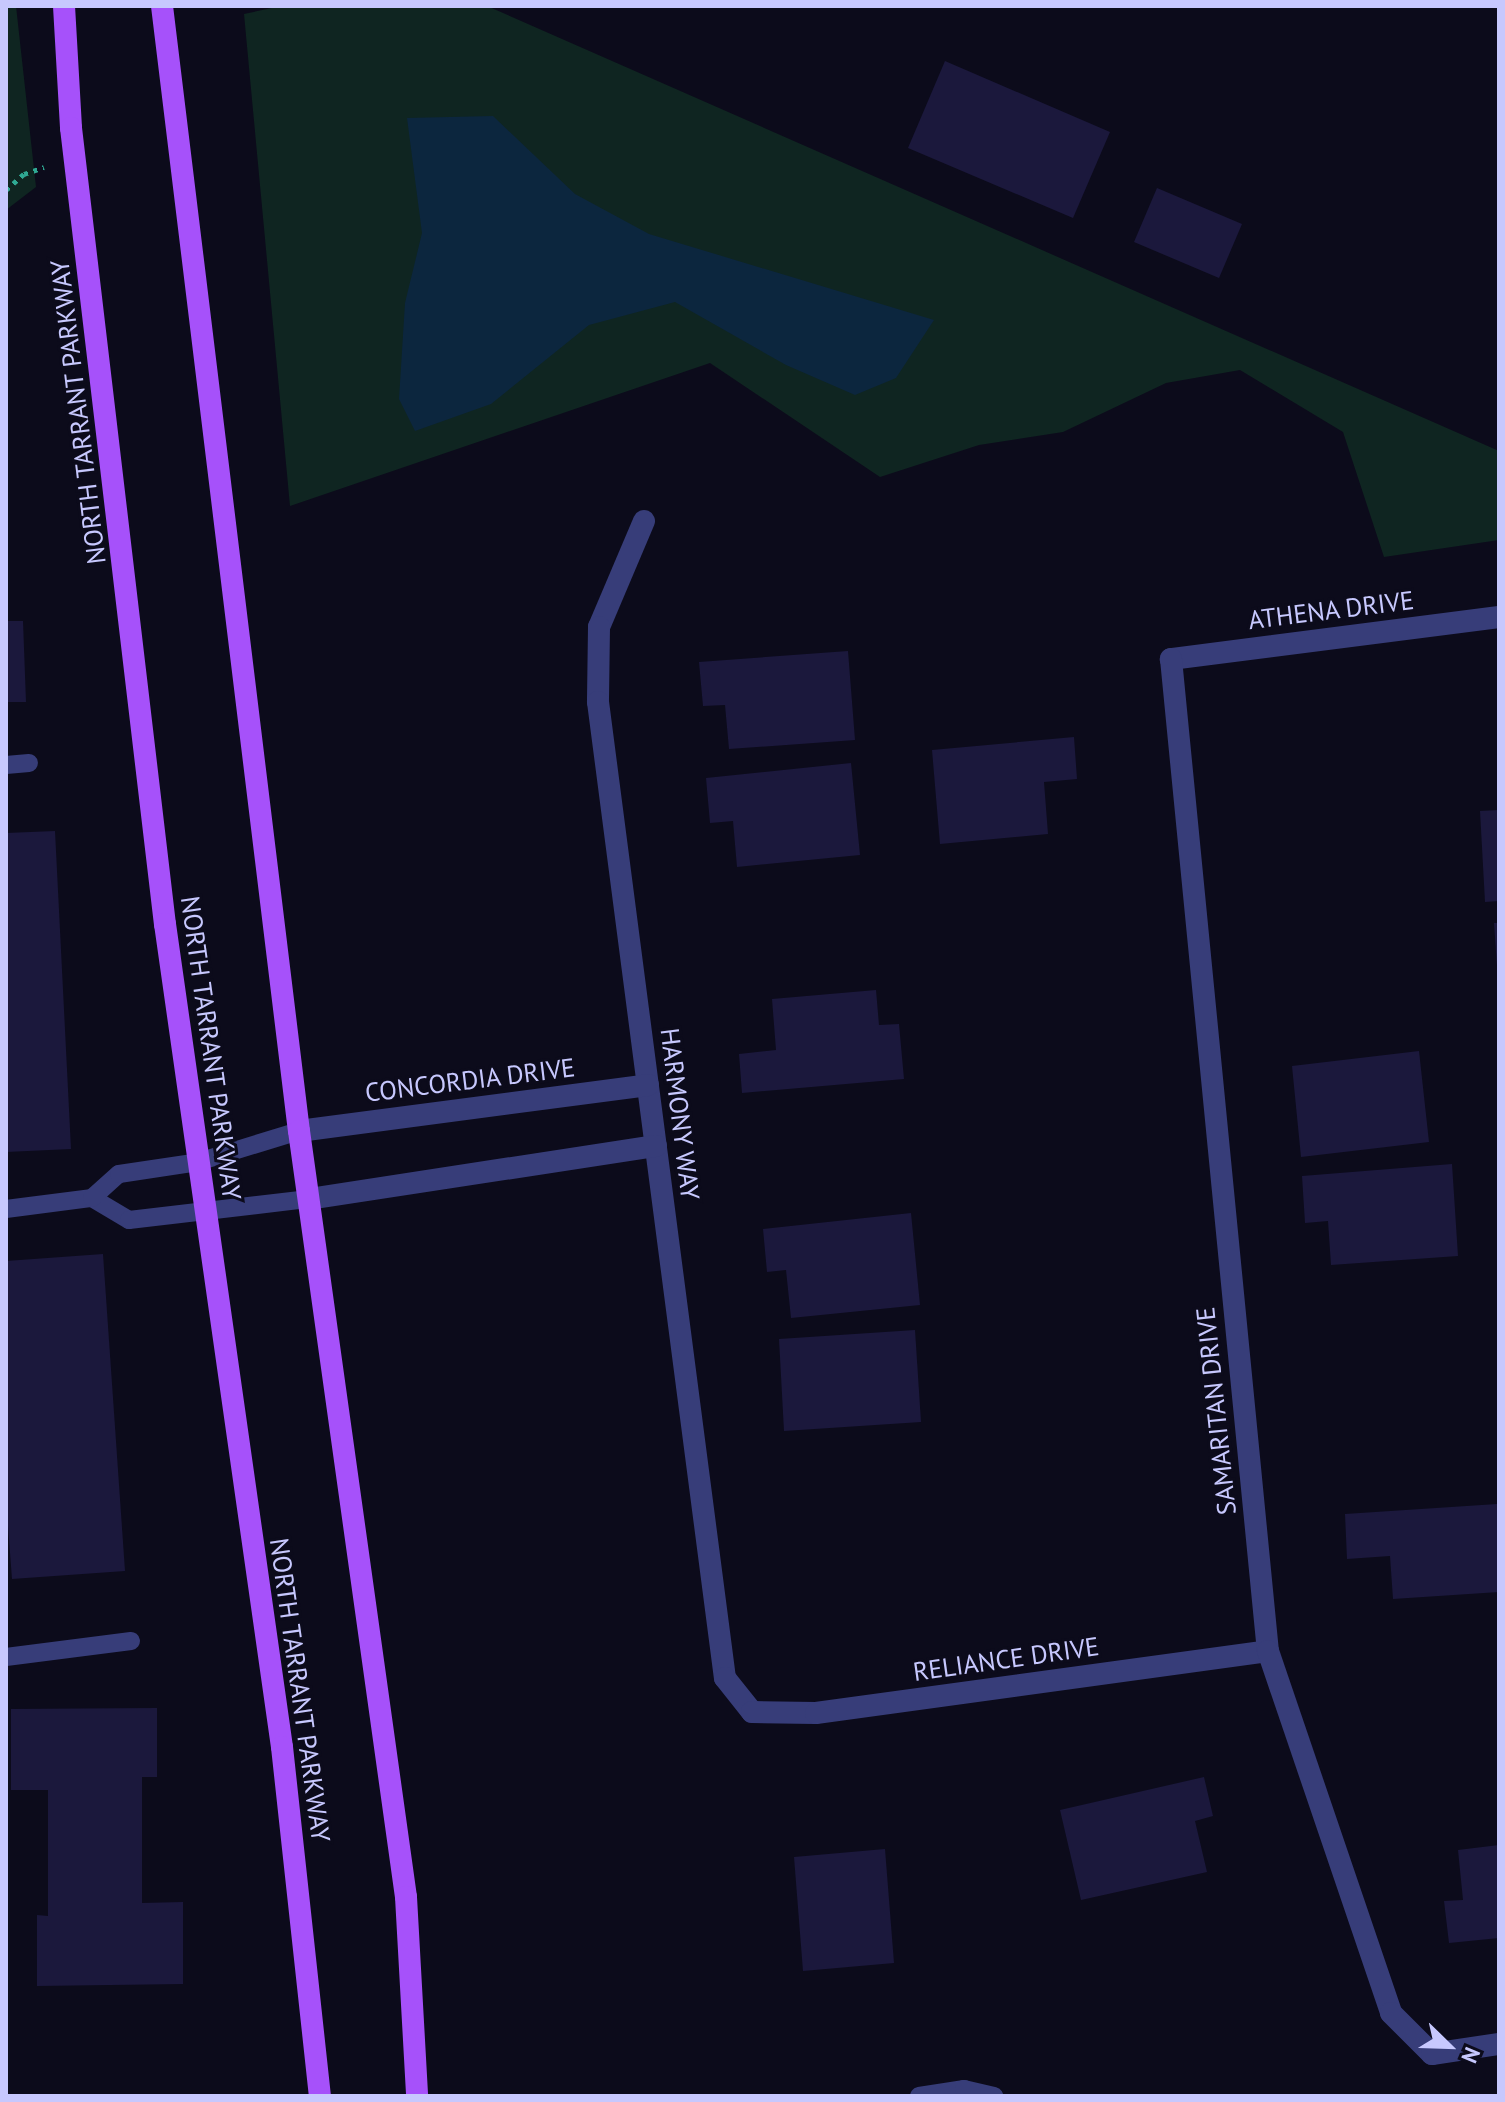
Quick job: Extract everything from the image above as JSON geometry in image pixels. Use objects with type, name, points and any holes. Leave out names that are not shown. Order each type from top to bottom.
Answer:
[{"type":"main road","name":"NORTH TARRANT PARKWAY","points":[[64,6],[75,155],[165,924],[282,1747],[320,2096]]},
{"type":"main road","points":[[162,6],[299,1131],[406,1897],[417,2096]]},
{"type":"street","name":"HARMONY WAY","points":[[644,521],[599,627],[598,702],[725,1678],[752,1712]]},
{"type":"street","name":"ATHENA DRIVE","points":[[1171,659],[1499,617]]},
{"type":"street","name":"SAMARITAN DRIVE","points":[[1171,659],[1268,1651],[1391,2013],[1432,2054],[1499,2044]]},
{"type":"street","name":"CONCORDIA DRIVE","points":[[299,1131],[648,1085]]},
{"type":"street","points":[[309,1199],[656,1146]]},
{"type":"street","name":"RELIANCE DRIVE","points":[[752,1712],[816,1713],[1268,1651]]},
{"type":"lane","points":[[6,765],[29,763]]},
{"type":"lane","points":[[6,1209],[92,1198],[119,1174],[198,1162],[299,1131]]},
{"type":"lane","points":[[92,1198],[129,1220],[309,1199]]},
{"type":"lane","points":[[6,1657],[131,1641]]},
{"type":"lane","points":[[919,2096],[964,2089],[994,2096]]},
{"type":"path","points":[[6,190],[24,174],[75,155]]},
{"type":"green space","points":[[16,6],[36,187],[6,210],[6,7]]},
{"type":"green space","points":[[281,6],[487,6],[1499,451],[1499,540],[1384,557],[1343,432],[1240,370],[1166,383],[1063,432],[979,445],[880,477],[710,363],[290,506],[244,14]]},
{"type":"water","points":[[493,116],[575,194],[649,234],[934,320],[896,378],[855,395],[786,365],[675,302],[589,325],[491,404],[415,431],[399,399],[405,303],[422,233],[407,118]]},
{"type":"building","points":[[945,61],[1110,132],[1073,218],[908,148]]},
{"type":"building","points":[[1157,188],[1242,224],[1219,278],[1134,242]]},
{"type":"building","points":[[6,621],[23,621],[26,702],[6,702]]},
{"type":"building","points":[[848,651],[855,740],[729,749],[725,705],[703,706],[699,662]]},
{"type":"building","points":[[1074,737],[1077,779],[1044,782],[1048,834],[940,844],[932,750]]},
{"type":"building","points":[[851,763],[860,855],[737,867],[733,821],[710,823],[706,778]]},
{"type":"building","points":[[1499,810],[1499,901],[1485,902],[1480,811]]},
{"type":"building","points":[[55,831],[71,1149],[6,1152],[6,833]]},
{"type":"building","points":[[1494,923],[1499,923],[1499,966],[1497,966]]},
{"type":"building","points":[[876,990],[879,1025],[899,1024],[904,1079],[742,1093],[739,1054],[776,1050],[772,999]]},
{"type":"building","points":[[1419,1051],[1429,1142],[1301,1157],[1292,1066]]},
{"type":"building","points":[[1452,1164],[1458,1256],[1331,1265],[1328,1221],[1305,1223],[1302,1176]]},
{"type":"building","points":[[911,1213],[920,1305],[791,1318],[786,1270],[767,1272],[763,1229]]},
{"type":"building","points":[[103,1254],[125,1571],[12,1579],[6,1500],[6,1261]]},
{"type":"building","points":[[915,1330],[921,1422],[784,1431],[779,1339]]},
{"type":"building","points":[[1497,1504],[1499,1592],[1393,1599],[1390,1556],[1347,1559],[1345,1514]]},
{"type":"building","points":[[157,1708],[157,1777],[142,1777],[142,1903],[183,1902],[183,1984],[37,1986],[37,1915],[48,1916],[48,1790],[11,1790],[11,1709]]},
{"type":"building","points":[[1204,1777],[1213,1816],[1195,1821],[1207,1872],[1081,1900],[1060,1810]]},
{"type":"building","points":[[1499,1845],[1499,1938],[1449,1943],[1444,1901],[1463,1900],[1458,1850]]},
{"type":"building","points":[[885,1849],[894,1963],[803,1971],[794,1857]]}]
